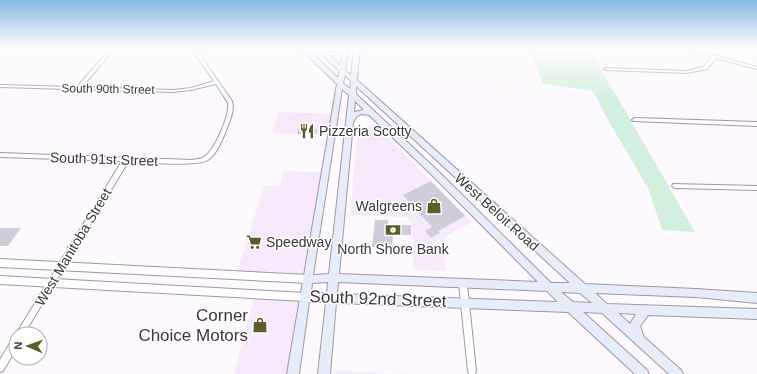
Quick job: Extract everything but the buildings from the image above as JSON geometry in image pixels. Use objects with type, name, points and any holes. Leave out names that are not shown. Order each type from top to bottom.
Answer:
[{"type":"main road","name":"West Beloit Road","points":[[321,65],[435,173],[549,287],[643,374]]},
{"type":"main road","name":"West Beloit Road","points":[[338,65],[677,374]]},
{"type":"main road","points":[[293,374],[343,65]]},
{"type":"main road","points":[[324,374],[355,65]]},
{"type":"main road","points":[[349,125],[355,114],[365,112],[371,113]]},
{"type":"main road","name":"South 92nd Street","points":[[308,279],[334,278],[582,288],[757,298]]},
{"type":"main road","name":"South 92nd Street","points":[[305,297],[757,314]]},
{"type":"main road","points":[[641,342],[635,325],[645,310]]},
{"type":"street","points":[[79,88],[98,65]]},
{"type":"street","points":[[205,65],[216,82]]},
{"type":"street","points":[[606,69],[687,72],[705,68],[707,65]]},
{"type":"street","points":[[747,65],[757,68]]},
{"type":"street","name":"South 90th Street","points":[[0,86],[174,90],[191,89],[216,82]]},
{"type":"street","name":"South 91st Street","points":[[0,155],[192,162],[200,161],[207,158],[212,153],[229,116],[231,105],[228,98],[216,82]]},
{"type":"street","points":[[635,120],[757,124]]},
{"type":"street","name":"West Manitoba Street","points":[[25,326],[126,160]]},
{"type":"street","points":[[675,186],[757,188]]},
{"type":"street","name":"South 92nd Street","points":[[0,264],[308,279]]},
{"type":"street","name":"South 92nd Street","points":[[0,280],[305,297]]},
{"type":"street","points":[[463,284],[472,371]]},
{"type":"street","points":[[0,368],[8,354]]},
{"type":"shaded area","points":[[278,112],[336,114],[331,135],[272,133]]},
{"type":"shaded area","points":[[374,124],[472,222],[446,236],[444,246],[446,271],[414,270],[412,225],[407,217],[350,215],[358,127],[367,127]]},
{"type":"shaded area","points":[[284,171],[326,172],[308,279],[236,275],[264,186],[280,186]]},
{"type":"shaded area","points":[[255,294],[305,297],[293,374],[234,374]]},
{"type":"shaded area","points":[[334,370],[361,372],[413,374],[334,374]]},
{"type":"green space","points":[[536,65],[599,65],[695,232],[662,230],[648,188],[608,120],[593,91],[543,84]]},
{"type":"place","name":"Pizzeria Scotty","points":[[307,131]]},
{"type":"place","name":"Walgreens","points":[[434,206]]},
{"type":"place","name":"North Shore Bank","points":[[393,230]]},
{"type":"place","name":"Speedway","points":[[254,242]]},
{"type":"place","name":"Corner Choice Motors","points":[[260,325]]}]
